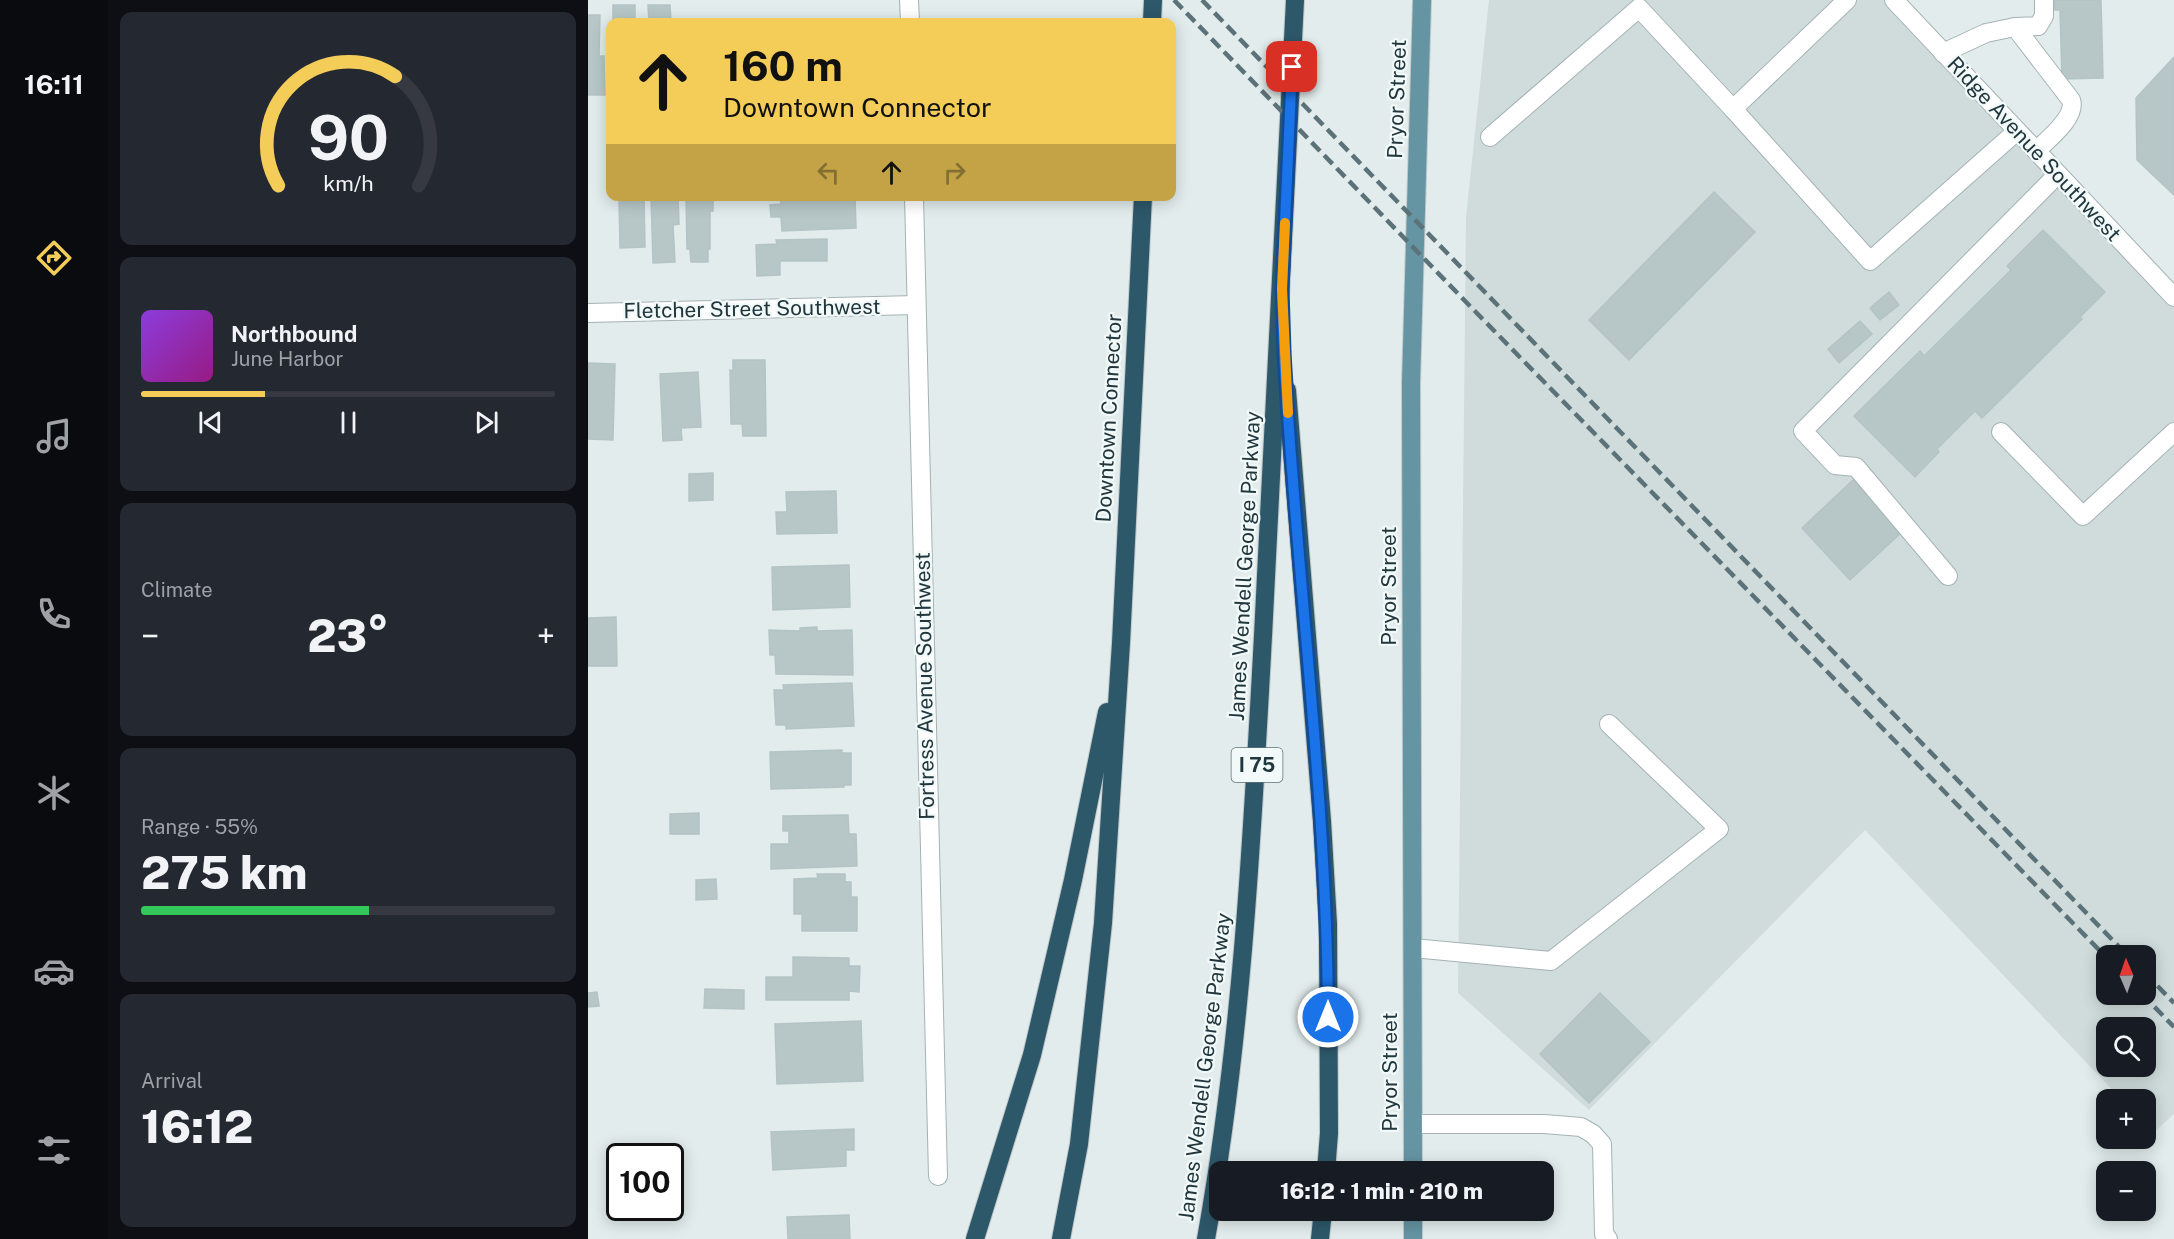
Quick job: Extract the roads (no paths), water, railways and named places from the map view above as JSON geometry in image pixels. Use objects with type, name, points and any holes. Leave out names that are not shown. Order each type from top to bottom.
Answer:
[{"type":"highway","points":[[1152,18],[1153,0]]},
{"type":"highway","name":"I 75","points":[[1282,289],[1295,0]]},
{"type":"highway","name":"Downtown Connector","points":[[1121,643],[1143,201]]},
{"type":"highway","points":[[1282,289],[1288,411],[1322,820],[1328,924],[1329,1132],[1327,1161]]},
{"type":"highway","name":"James Wendell George Parkway","points":[[1206,1239],[1221,1153],[1239,1014],[1249,890],[1282,289]]},
{"type":"highway","points":[[975,1239],[1032,1055],[1074,880],[1121,643]]},
{"type":"highway","points":[[1061,1239],[1079,1144],[1103,923],[1121,643]]},
{"type":"highway","points":[[1320,1239],[1322,1221]]},
{"type":"main road","name":"Pryor Street","points":[[1413,1161],[1411,383],[1422,0]]},
{"type":"main road","points":[[1413,1221],[1413,1239]]},
{"type":"street","points":[[909,0],[910,18]]},
{"type":"street","points":[[1733,109],[1847,0]]},
{"type":"street","name":"Ridge Avenue Southwest","points":[[1893,0],[2174,297]]},
{"type":"street","points":[[1943,53],[1981,35],[2015,27],[2038,26],[2044,16],[2044,0]]},
{"type":"street","points":[[1490,137],[1639,8],[1870,261],[2017,131]]},
{"type":"street","points":[[2015,27],[2072,102],[2073,108],[2069,116],[2036,151]]},
{"type":"street","points":[[1948,576],[1856,466],[1835,465],[1803,431],[2058,174]]},
{"type":"street","name":"Fortress Avenue Southwest","points":[[914,201],[938,1176]]},
{"type":"street","name":"Fletcher Street Southwest","points":[[588,314],[916,305]]},
{"type":"street","points":[[2001,432],[2083,516],[2174,432]]},
{"type":"street","points":[[1413,948],[1551,961],[1719,829],[1609,723]]},
{"type":"street","points":[[1413,1124],[1544,1124],[1581,1127],[1593,1134],[1602,1144],[1604,1233],[1608,1239]]},
{"type":"railway","points":[[1174,0],[2096,947]]},
{"type":"railway","points":[[1202,0],[2117,945]]},
{"type":"railway","points":[[2156,984],[2174,1003]]},
{"type":"railway","points":[[2153,1005],[2174,1027]]}]
